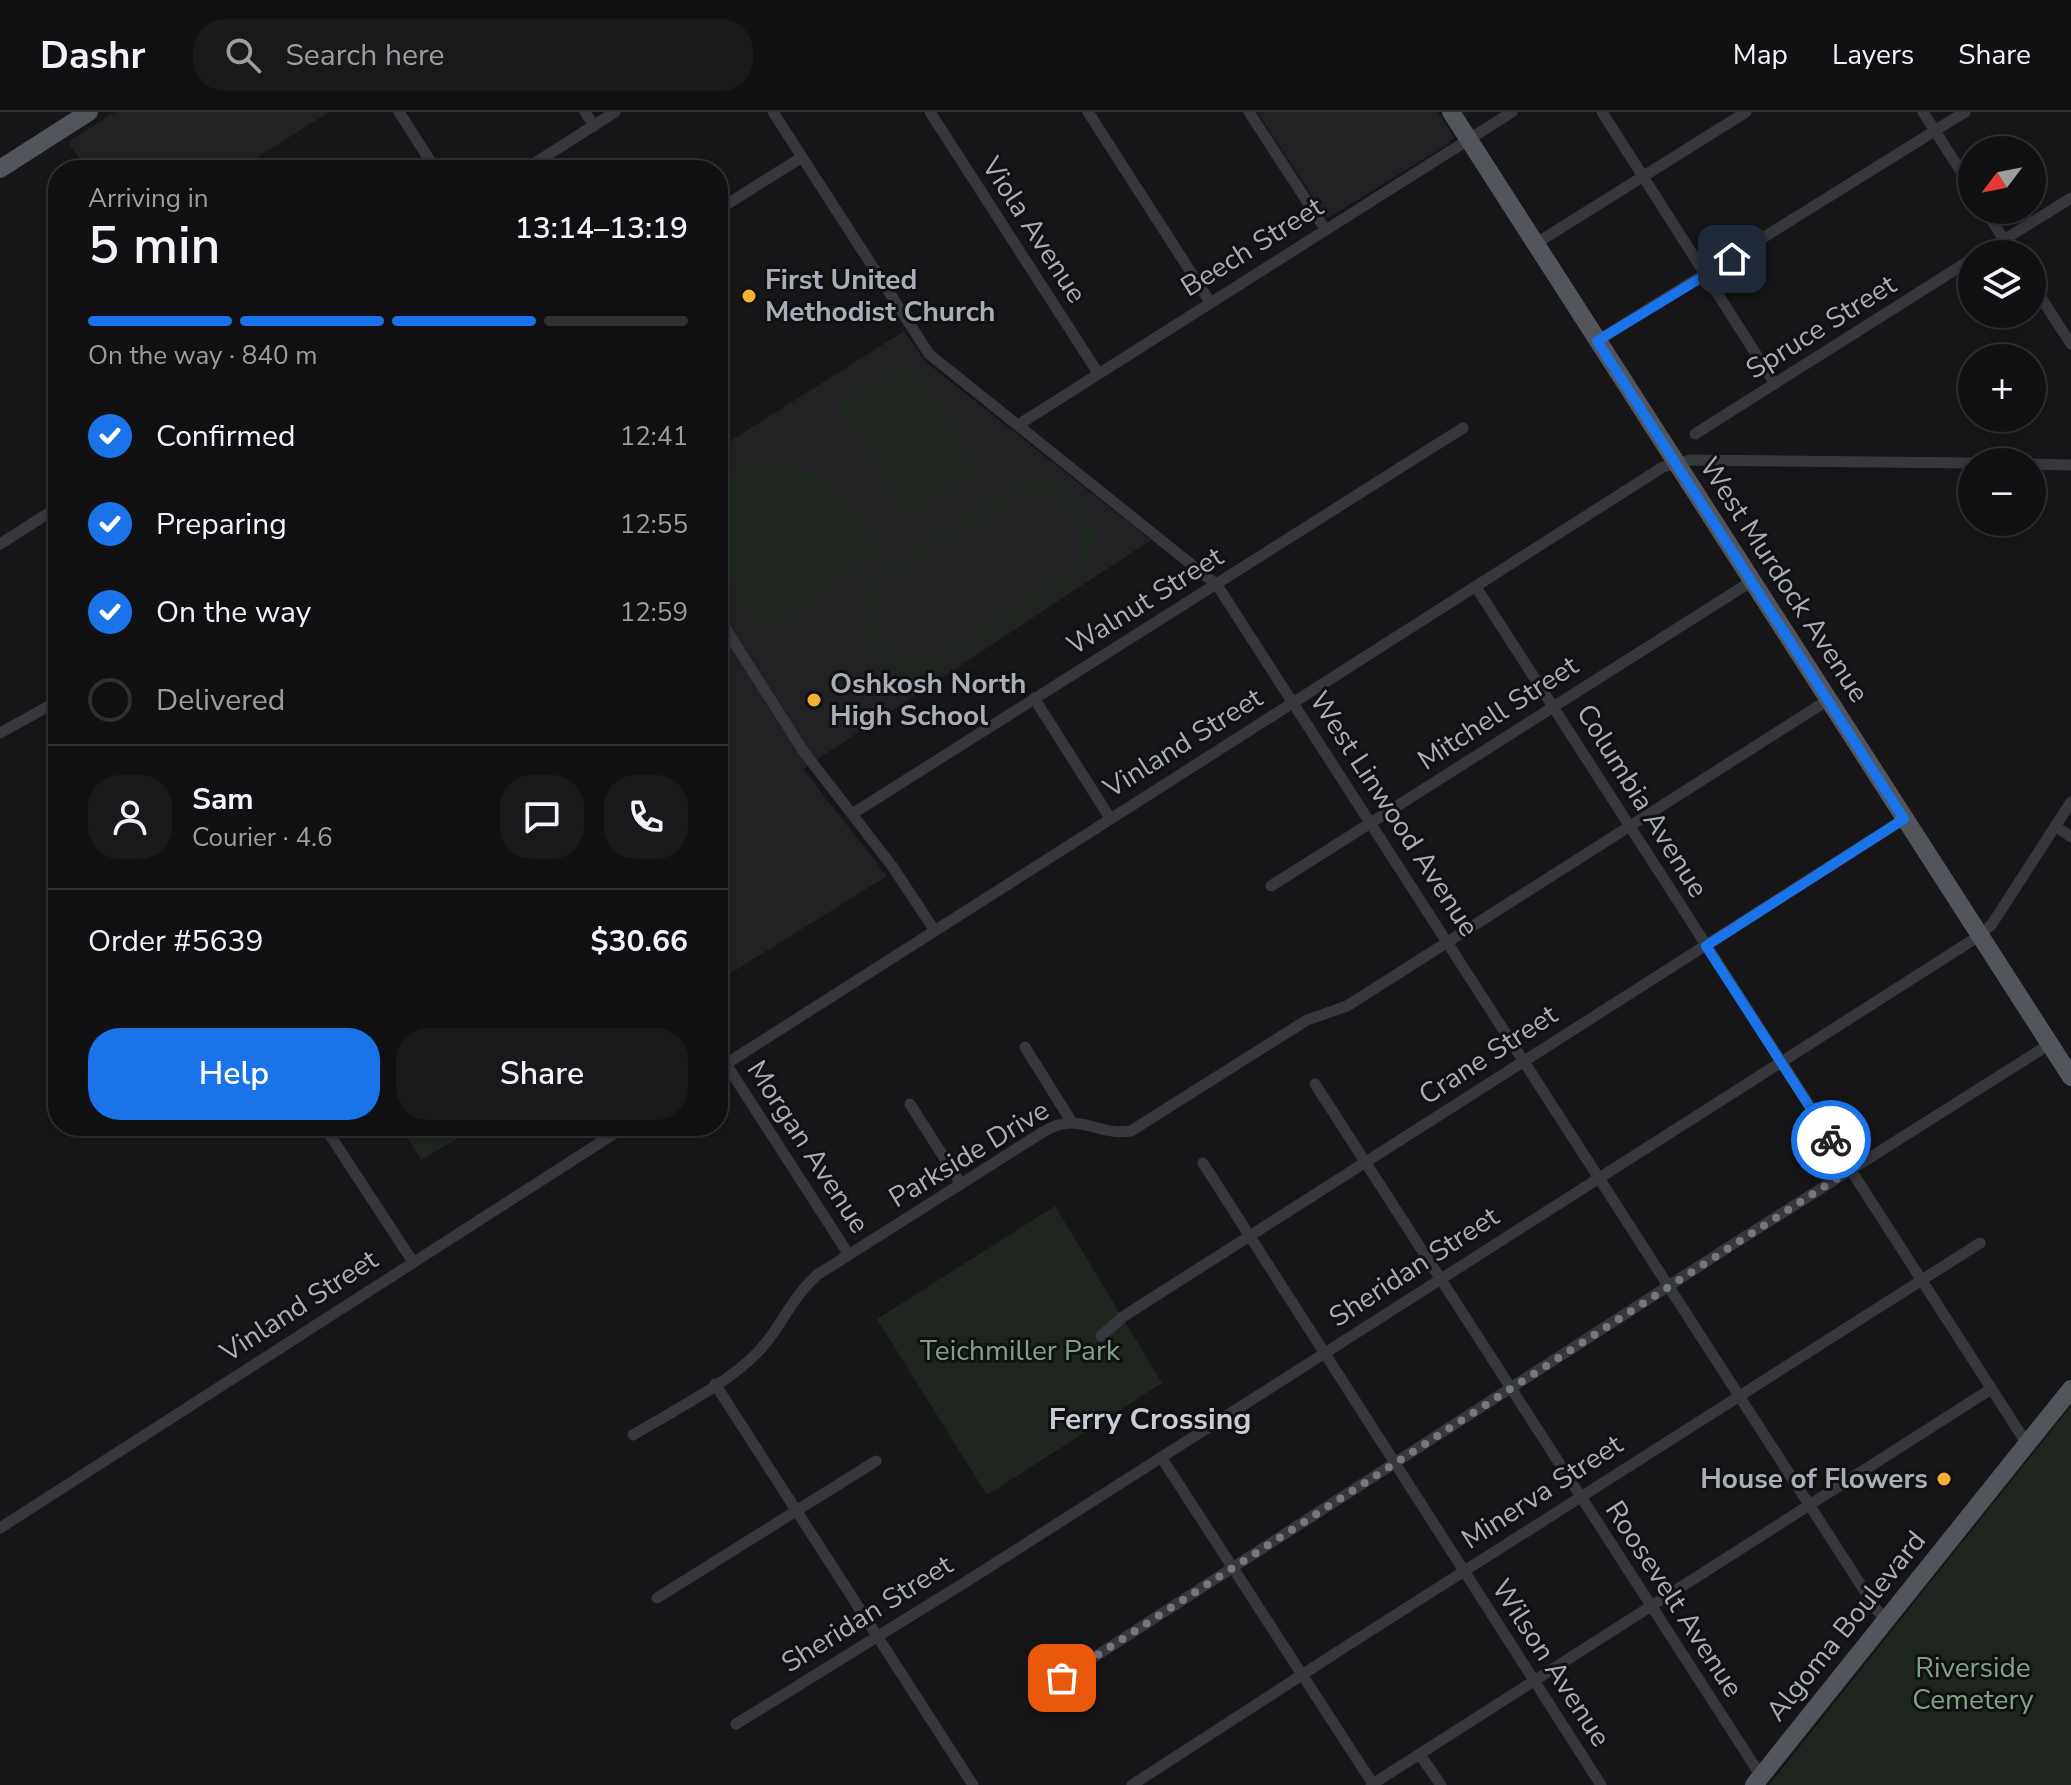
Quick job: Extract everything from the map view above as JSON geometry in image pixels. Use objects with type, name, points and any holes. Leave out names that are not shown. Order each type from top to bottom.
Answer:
[{"type":"main road","points":[[0,169],[89,112]]},
{"type":"main road","name":"West Murdock Avenue","points":[[1451,112],[2071,1077]]},
{"type":"main road","name":"Algoma Boulevard","points":[[1757,1780],[2071,1389]]},
{"type":"street","points":[[399,112],[430,160]]},
{"type":"street","points":[[585,112],[594,126]]},
{"type":"street","points":[[540,160],[615,112]]},
{"type":"street","name":"West Linwood Avenue","points":[[773,112],[929,354],[1217,585],[1877,1610],[1887,1620]]},
{"type":"street","name":"Viola Avenue","points":[[930,112],[1098,373]]},
{"type":"street","points":[[1088,112],[1210,302]]},
{"type":"street","points":[[1249,112],[1325,229]]},
{"type":"street","name":"Beech Street","points":[[1018,425],[1512,112]]},
{"type":"street","points":[[1602,112],[1775,384]]},
{"type":"street","points":[[1535,244],[1746,112]]},
{"type":"street","points":[[1923,112],[1958,167]]},
{"type":"street","points":[[1597,341],[1965,112]]},
{"type":"street","points":[[728,204],[802,157]]},
{"type":"street","points":[[1994,224],[2004,239],[2071,198]]},
{"type":"street","name":"Spruce Street","points":[[1695,434],[1958,268]]},
{"type":"street","points":[[2046,306],[2071,344]]},
{"type":"street","name":"Walnut Street","points":[[852,814],[1463,428]]},
{"type":"street","points":[[1676,464],[1690,460],[1958,463]]},
{"type":"street","name":"Vinland Street","points":[[728,1062],[1663,467],[1676,464]]},
{"type":"street","points":[[2046,464],[2071,465]]},
{"type":"street","points":[[0,544],[48,513]]},
{"type":"street","name":"Mitchell Street","points":[[1271,886],[1752,581]]},
{"type":"street","name":"Columbia Avenue","points":[[1476,587],[2027,1444]]},
{"type":"street","points":[[728,633],[804,752],[901,878],[935,931]]},
{"type":"street","points":[[1034,698],[1110,818]]},
{"type":"street","name":"Parkside Drive","points":[[633,1435],[715,1384],[760,1351],[802,1288],[1052,1126],[1071,1121],[1114,1132],[1131,1131],[1307,1020],[1347,1006],[1828,700]]},
{"type":"street","points":[[0,733],[48,711]]},
{"type":"street","name":"Sheridan Street","points":[[736,1724],[1979,936],[1992,924],[2071,802]]},
{"type":"street","name":"Crane Street","points":[[1101,1336],[1124,1316],[1904,819]]},
{"type":"street","points":[[2055,826],[2071,837]]},
{"type":"street","points":[[1062,1678],[2050,1044]]},
{"type":"street","points":[[1025,1047],[1071,1121]]},
{"type":"street","name":"Morgan Avenue","points":[[728,1075],[849,1255]]},
{"type":"street","name":"Roosevelt Avenue","points":[[1315,1084],[1650,1606],[1757,1780]]},
{"type":"street","points":[[910,1104],[961,1184]]},
{"type":"street","points":[[331,1136],[413,1262]]},
{"type":"street","name":"Vinland Street","points":[[0,1528],[610,1136]]},
{"type":"street","name":"Wilson Avenue","points":[[1203,1163],[1601,1785]]},
{"type":"street","name":"Minerva Street","points":[[1132,1785],[1980,1243]]},
{"type":"street","points":[[715,1384],[973,1785]]},
{"type":"street","points":[[1161,1457],[1372,1784],[1991,1389]]},
{"type":"street","points":[[657,1598],[876,1461]]},
{"type":"street","points":[[1420,1755],[1441,1785]]},
{"type":"shaded area","points":[[115,112],[329,112],[253,160],[80,160],[68,142]]},
{"type":"shaded area","points":[[1257,112],[1438,112],[1454,137],[1448,144],[1327,219]]},
{"type":"shaded area","name":"Oshkosh North High School","points":[[904,331],[926,362],[1151,540],[803,769],[887,876],[728,975],[728,443]]},
{"type":"green space","points":[[910,360],[979,470],[907,516],[837,406]]},
{"type":"green space","points":[[767,463],[810,472],[825,480],[849,502],[883,552],[773,629],[756,627],[728,584],[728,475],[741,467]]},
{"type":"green space","points":[[1046,480],[1065,488],[1079,499],[1089,512],[1094,526],[1090,557],[1068,587],[904,691],[898,681],[910,671],[894,667],[880,658],[864,632],[862,616],[869,585],[879,571],[1006,490],[1027,481]],"holes":[[[1034,493],[1061,501],[1075,514],[1082,531],[1076,561],[1069,571],[937,655],[920,659],[905,657],[882,640],[875,611],[878,596],[887,581],[1016,498]]]},
{"type":"green space","points":[[406,1136],[461,1136],[421,1160]]},
{"type":"green space","name":"Teichmiller Park","points":[[1055,1206],[1162,1383],[987,1495],[877,1319]]},
{"type":"green space","name":"Riverside Cemetery","points":[[2071,1406],[2071,1785],[1769,1785]]},
{"type":"way so far","points":[[1062,1678],[1850,1170],[1831,1140]]},
{"type":"place","name":"First United Methodist Church","points":[[749,296]]},
{"type":"place","name":"Oshkosh North High School","points":[[814,700]]},
{"type":"place","name":"House of Flowers","points":[[1944,1479]]},
{"type":"district","name":"Ferry Crossing","points":[[1150,1419]]},
{"type":"route","points":[[1732,259],[1597,341],[1904,819],[1706,946],[1831,1140]]}]
